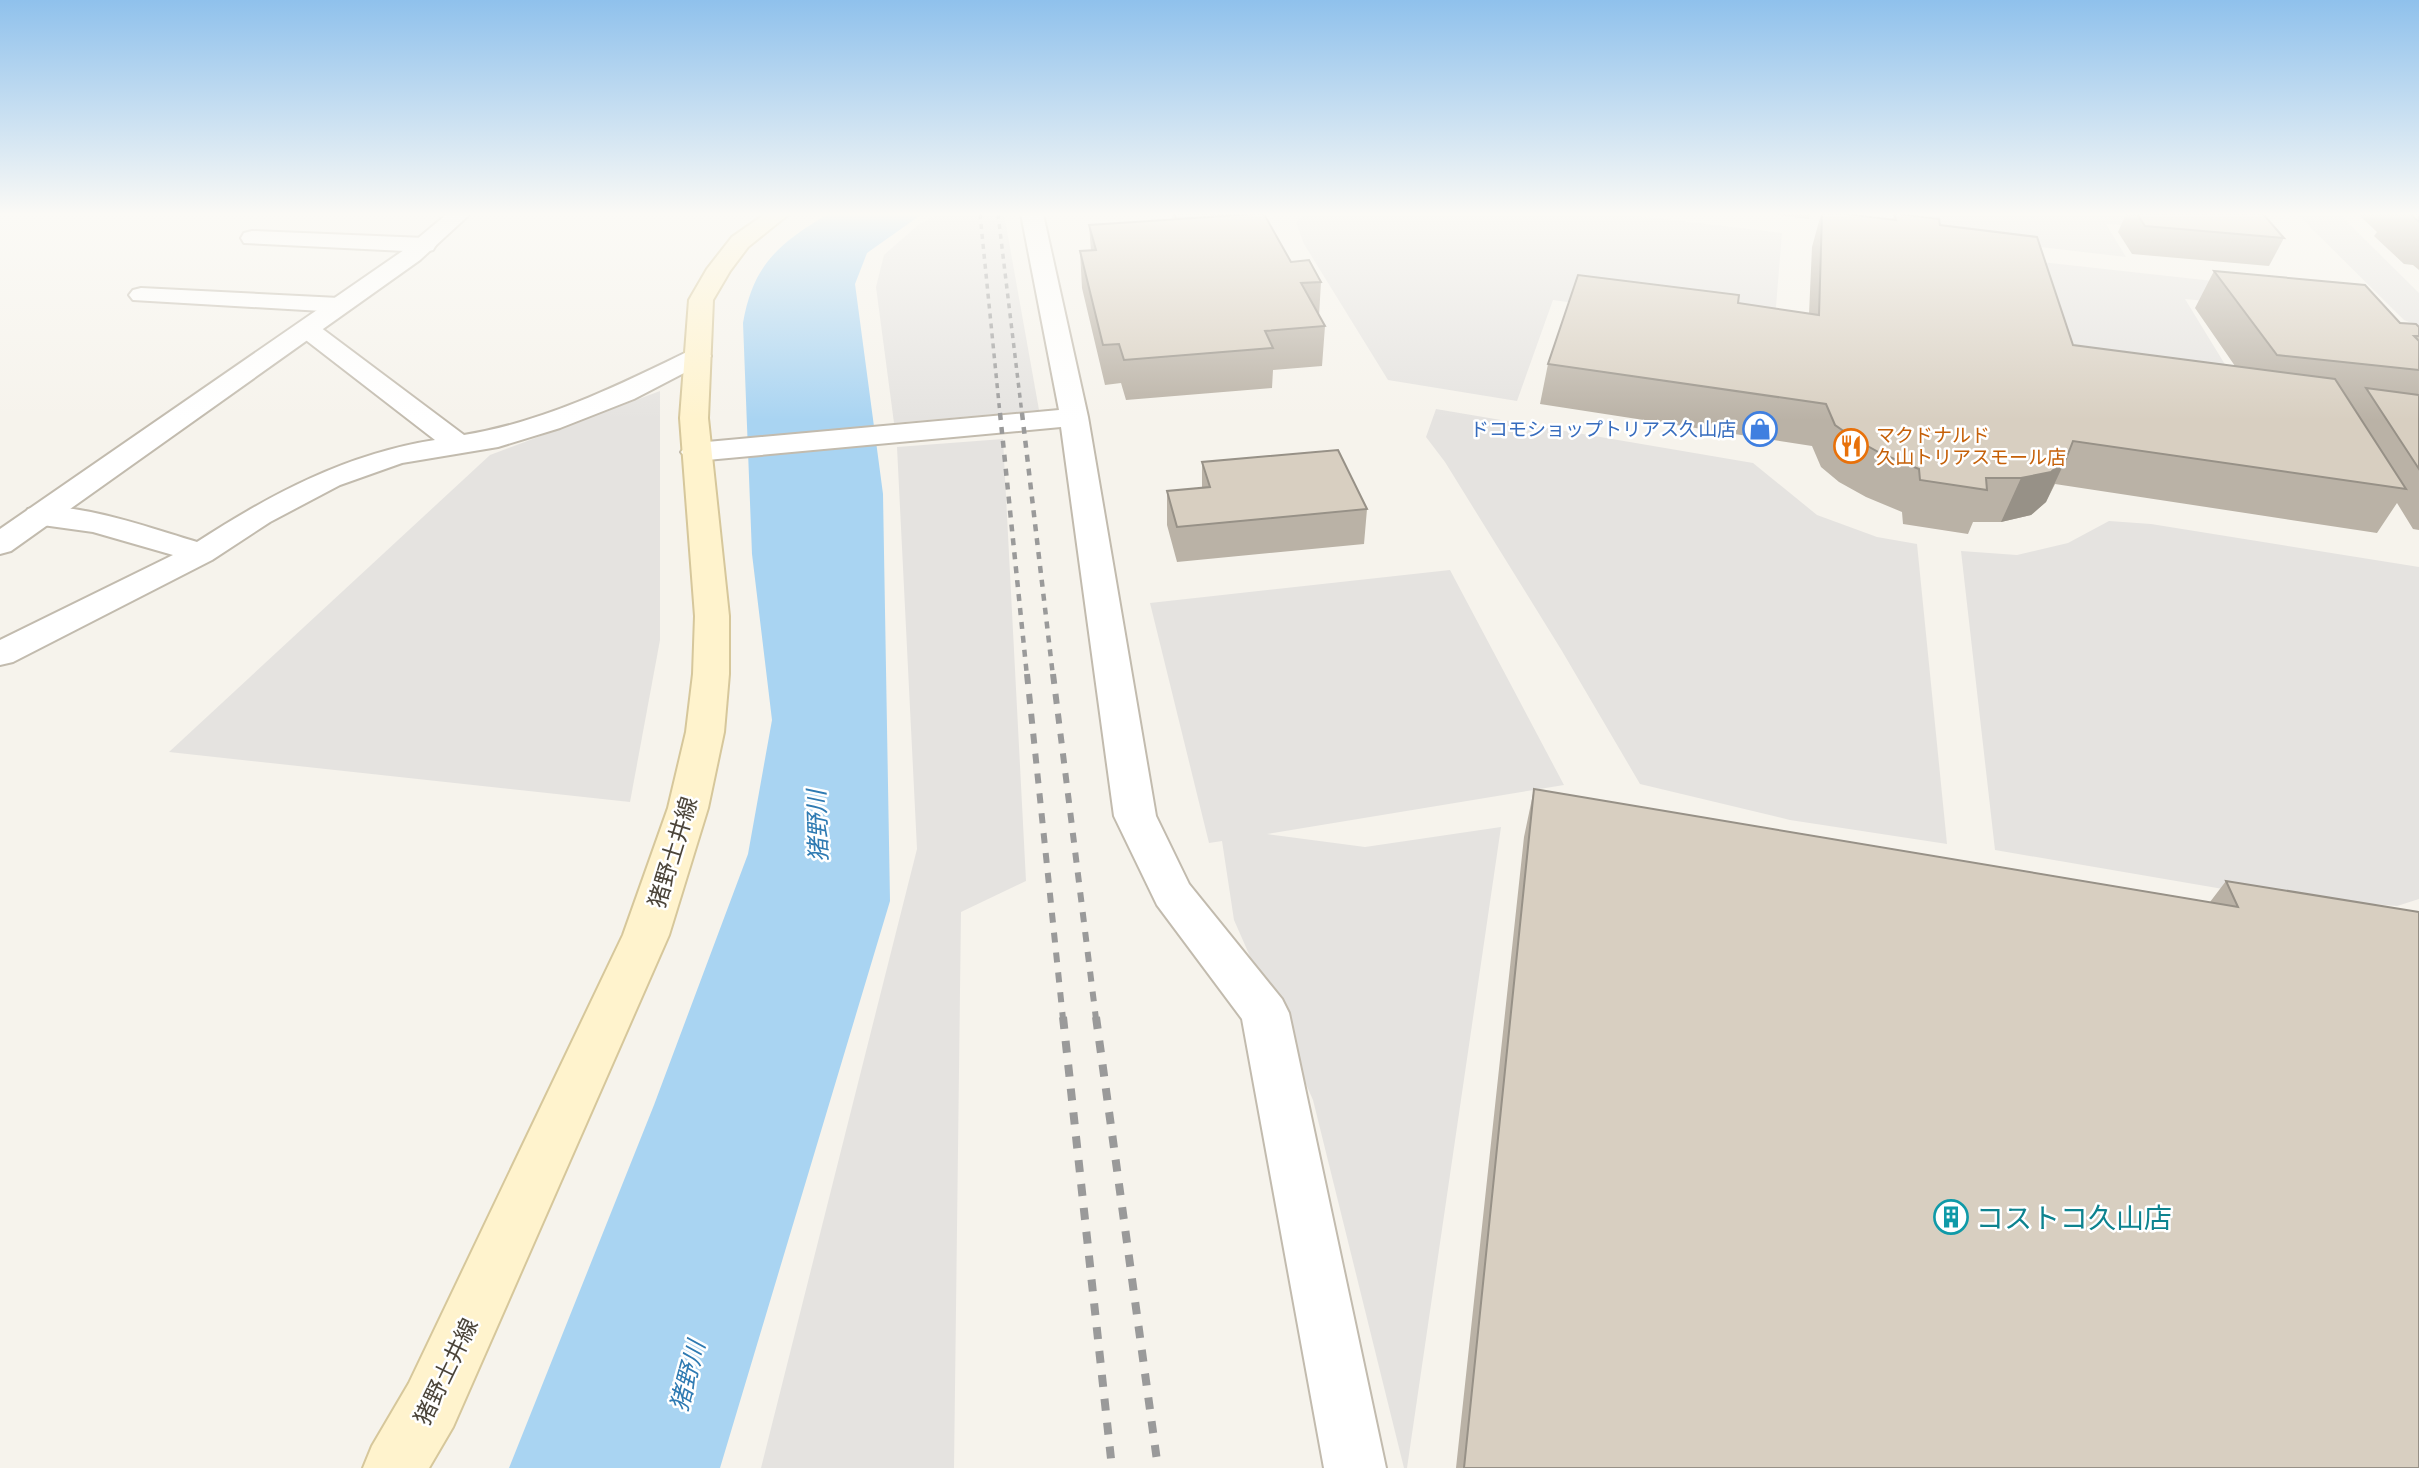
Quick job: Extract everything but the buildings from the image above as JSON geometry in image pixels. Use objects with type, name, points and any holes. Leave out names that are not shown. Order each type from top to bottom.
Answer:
[{"type":"main road","name":"猪野土井線","points":[[394,1468],[431,1405],[646,935],[688,808],[705,732],[712,674],[712,616],[696,452],[701,300],[711,283]]},
{"type":"street","points":[[14,530],[372,283]]},
{"type":"street","points":[[1046,283],[1074,417],[1135,816],[1172,893],[1265,1013],[1355,1468]]},
{"type":"street","points":[[141,295],[340,305]]},
{"type":"street","points":[[306,329],[458,444]]},
{"type":"street","points":[[0,654],[201,553],[259,514],[330,479],[396,455],[498,438],[550,422],[624,393],[698,356]]},
{"type":"street","points":[[696,452],[1074,417]]},
{"type":"street","points":[[14,530],[96,523],[201,553]]},
{"type":"shaded area","points":[[877,283],[1016,283],[1039,410],[894,423]]},
{"type":"shaded area","points":[[1328,283],[1778,283],[1774,331],[1553,300],[1517,401],[1388,380]]},
{"type":"shaded area","points":[[2029,283],[2226,283],[2312,292],[2328,313],[2185,299],[2251,407],[2057,381]]},
{"type":"shaded area","points":[[2366,283],[2408,283],[2419,293],[2419,326],[2404,320]]},
{"type":"shaded area","points":[[660,391],[660,640],[630,802],[169,752],[490,455]]},
{"type":"shaded area","points":[[1436,409],[1753,463],[1817,515],[1877,537],[1917,544],[1947,844],[1790,820],[1640,784],[1562,651],[1445,462],[1426,437]]},
{"type":"shaded area","points":[[1003,439],[1026,881],[961,912],[954,1468],[761,1468],[917,849],[897,447]]},
{"type":"shaded area","points":[[2109,521],[2151,524],[2419,567],[2419,899],[2397,906],[2258,895],[1995,850],[1961,551],[2017,555],[2068,543]]},
{"type":"shaded area","points":[[1450,570],[1564,785],[1267,834],[1365,847],[1501,827],[1407,1468],[1404,1468],[1313,1100],[1234,920],[1222,841],[1209,843],[1150,603]]},
{"type":"water","name":"猪野川","points":[[755,283],[856,283],[883,494],[890,901],[720,1468],[509,1468],[654,1105],[748,854],[772,720],[752,554],[743,323]]},
{"type":"railway","points":[[987,283],[1000,414]]},
{"type":"railway","points":[[1006,283],[1022,414]]},
{"type":"railway","points":[[1000,413],[1027,676]]},
{"type":"railway","points":[[1022,413],[1053,676]]},
{"type":"railway","points":[[1027,674],[1063,1019]]},
{"type":"railway","points":[[1053,674],[1096,1019]]},
{"type":"railway","points":[[1063,1017],[1112,1468]]},
{"type":"railway","points":[[1096,1017],[1158,1468]]},
{"type":"place","name":"ドコモショップトリアス久山店","points":[[1760,429]]},
{"type":"place","name":"マクドナルド 久山トリアスモール店","points":[[1851,446]]},
{"type":"place","name":"コストコ久山店","points":[[1951,1217]]}]
